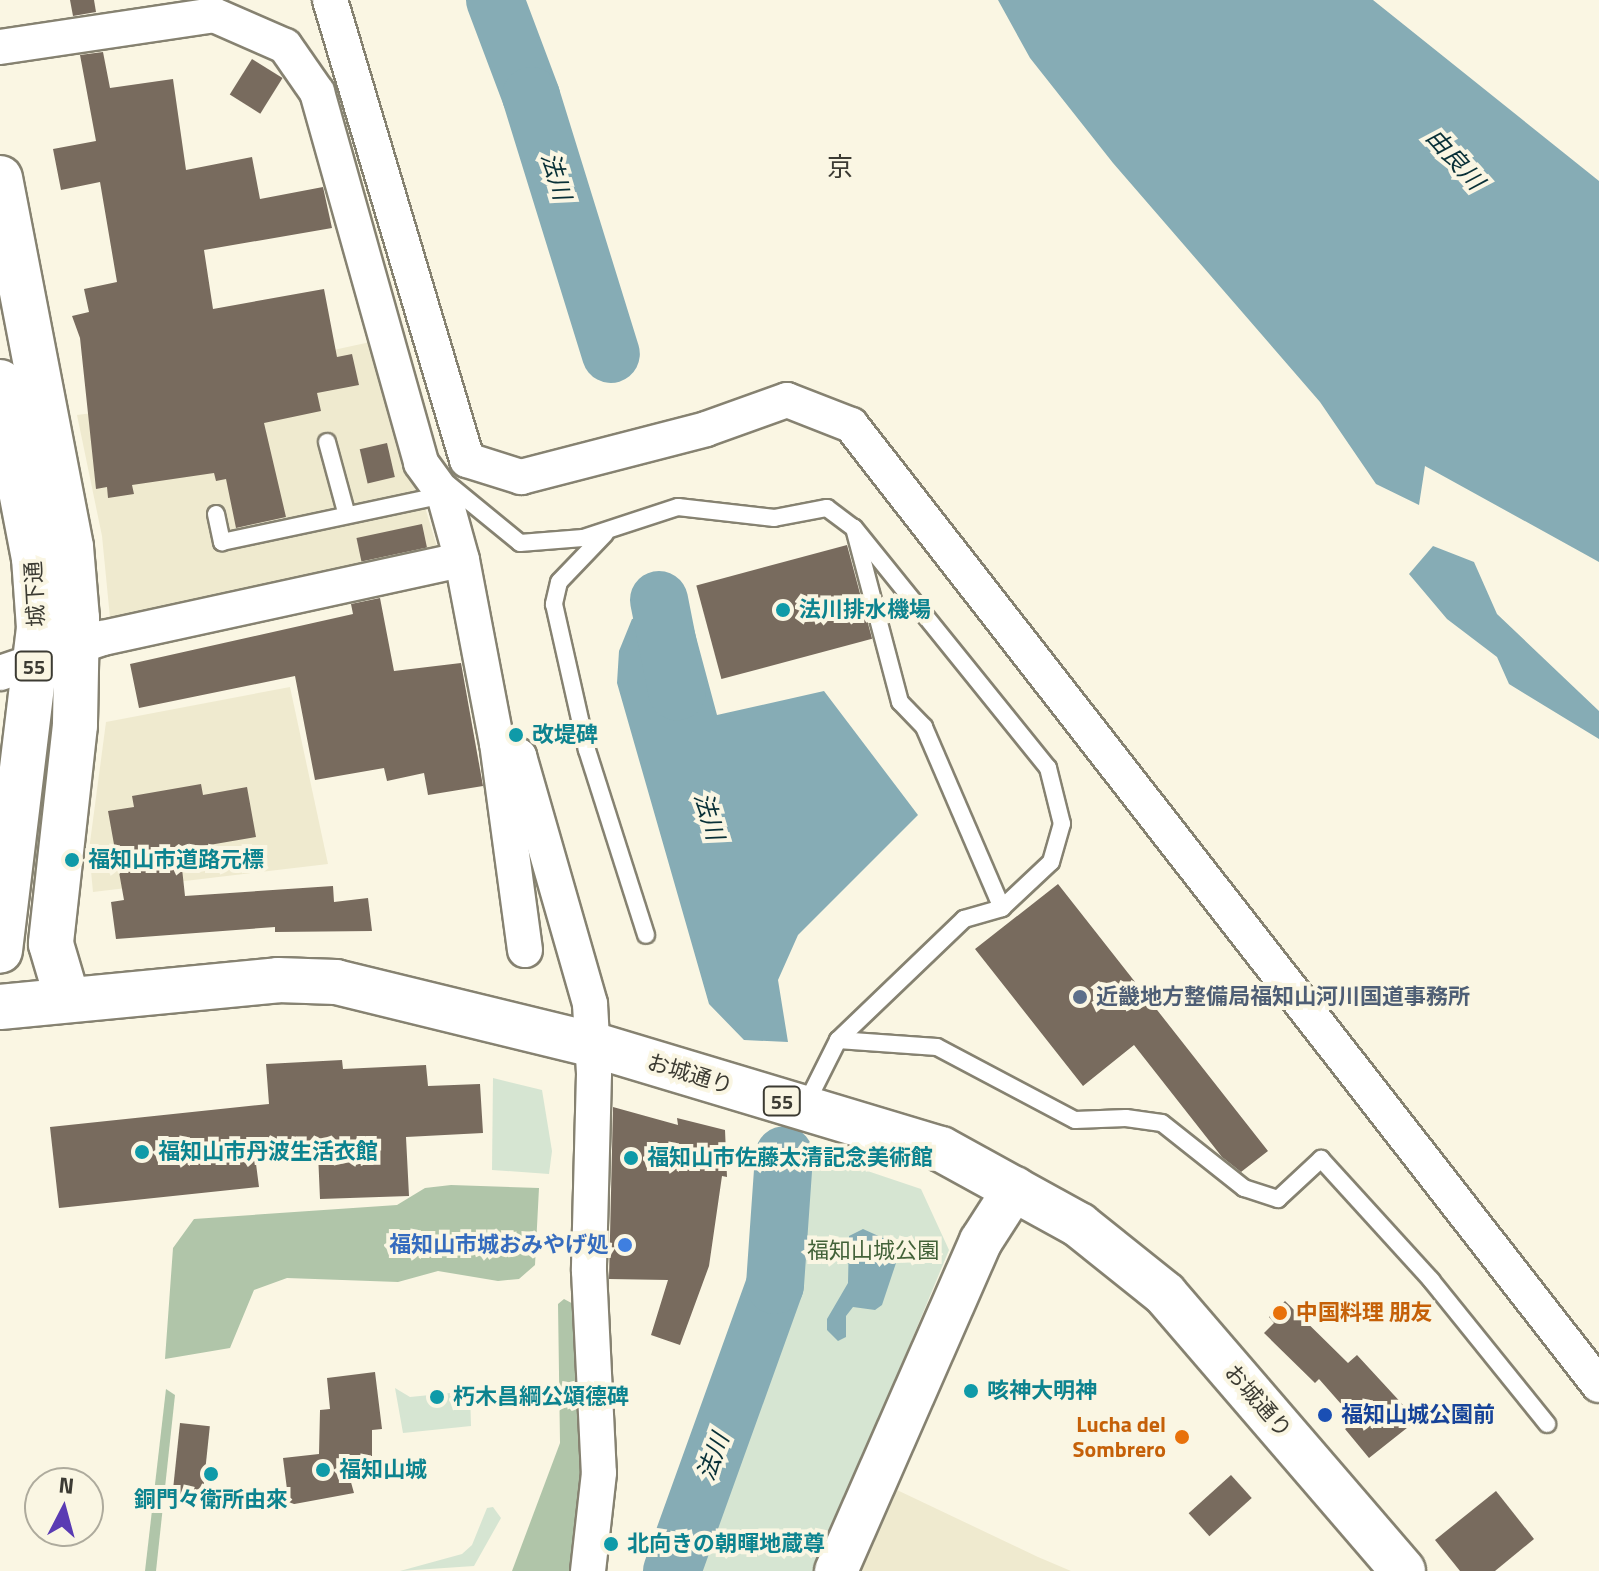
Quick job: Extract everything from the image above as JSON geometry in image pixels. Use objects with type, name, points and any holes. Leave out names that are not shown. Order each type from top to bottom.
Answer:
[{"type":"main road","name":"城下通","points":[[0,178],[71,547],[80,646],[51,944],[67,998]]},
{"type":"main road","name":"城下通","points":[[0,951],[17,668],[39,628],[34,558],[1,397]]},
{"type":"main road","name":"城下通","points":[[0,992],[21,947],[51,731],[80,646]]},
{"type":"main road","name":"お城通り","points":[[0,1007],[67,998],[278,980],[336,982],[591,1044],[941,1149],[1079,1225],[1165,1294],[1403,1571]]},
{"type":"street","points":[[330,0],[453,479],[462,560],[497,743],[525,950]]},
{"type":"street","points":[[0,47],[214,15],[285,46],[317,92],[421,463],[453,479],[521,477],[706,429],[787,400],[851,425],[1599,1385]]},
{"type":"street","points":[[17,668],[80,646],[462,560]]},
{"type":"street","points":[[497,743],[519,756],[590,1004],[589,1271],[599,1473],[588,1571]]},
{"type":"street","points":[[836,1571],[981,1241],[1015,1188]]},
{"type":"lane","points":[[327,442],[346,512]]},
{"type":"lane","points":[[216,514],[222,542],[346,512],[453,479],[520,543],[583,538],[678,507],[774,518],[827,508],[854,528],[1048,768],[1062,824],[1051,862],[1002,908],[964,919],[838,1040],[804,1108]]},
{"type":"lane","points":[[854,528],[900,702],[924,727],[1002,908]]},
{"type":"lane","points":[[609,530],[559,582],[554,604],[587,750],[646,935]]},
{"type":"lane","points":[[838,1040],[937,1047],[1075,1120],[1162,1123],[1244,1188],[1278,1199],[1321,1159],[1431,1280],[1547,1424]]},
{"type":"shaded area","points":[[375,341],[440,557],[111,628],[102,536],[77,415],[192,400],[190,381]]},
{"type":"shaded area","points":[[290,687],[328,864],[93,892],[89,850],[106,722]]},
{"type":"shaded area","points":[[897,1490],[1038,1557],[1071,1571],[861,1571]]},
{"type":"green space","points":[[493,1078],[542,1090],[552,1151],[549,1174],[492,1170]]},
{"type":"green space","name":"福知山城公園","points":[[811,1152],[921,1189],[949,1250],[816,1571],[697,1571],[802,1259]]},
{"type":"green space","points":[[451,1185],[539,1188],[535,1265],[519,1279],[498,1281],[438,1271],[398,1282],[287,1278],[254,1290],[230,1348],[165,1359],[173,1248],[194,1219],[397,1205],[425,1188]]},
{"type":"green space","points":[[564,1299],[577,1306],[585,1436],[570,1571],[512,1571],[560,1443],[558,1304]]},
{"type":"green space","points":[[395,1388],[410,1397],[470,1391],[471,1426],[403,1433]]},
{"type":"green space","points":[[166,1389],[175,1395],[156,1571],[145,1571]]},
{"type":"green space","points":[[493,1507],[501,1518],[474,1566],[400,1571],[462,1554],[472,1545],[487,1508]]},
{"type":"water","name":"由良川","points":[[998,0],[1373,0],[1599,181],[1599,562],[1425,466],[1419,505],[1376,484],[1320,402],[1113,163],[1030,58]]},
{"type":"water","points":[[1433,546],[1474,562],[1497,614],[1599,711],[1599,739],[1509,684],[1497,657],[1447,619],[1409,574]]},
{"type":"water","points":[[688,607],[717,715],[824,691],[918,815],[798,935],[778,980],[788,1042],[744,1040],[709,1004],[617,683],[619,651],[632,619]]},
{"type":"water","points":[[863,1229],[894,1243],[897,1260],[882,1305],[875,1310],[853,1307],[846,1316],[846,1337],[838,1341],[827,1330],[827,1319],[848,1283],[849,1236]]},
{"type":"building","points":[[70,0],[94,0],[96,12],[73,16]]},
{"type":"building","points":[[103,52],[110,88],[173,79],[186,170],[252,157],[260,199],[323,187],[332,228],[204,250],[213,309],[324,289],[337,357],[352,354],[359,385],[317,393],[321,411],[264,423],[286,517],[236,528],[226,479],[216,481],[214,473],[132,485],[134,494],[108,498],[107,487],[96,489],[80,338],[72,316],[89,312],[84,289],[117,282],[100,182],[61,190],[53,149],[96,141],[80,55]]},
{"type":"building","points":[[252,59],[283,78],[260,114],[230,95]]},
{"type":"building","points":[[387,443],[395,477],[368,483],[360,449]]},
{"type":"building","points":[[422,524],[427,547],[361,561],[356,538]]},
{"type":"building","name":"法川排水機場","points":[[847,545],[872,639],[721,679],[696,585]]},
{"type":"building","points":[[380,598],[394,671],[461,663],[483,786],[428,795],[424,773],[387,781],[384,768],[315,780],[295,676],[139,708],[130,664],[353,614],[351,604]]},
{"type":"building","points":[[201,784],[203,795],[247,787],[256,837],[180,850],[185,896],[333,886],[334,902],[368,898],[372,931],[275,932],[275,927],[116,939],[111,902],[124,900],[108,811],[134,807],[132,796]]},
{"type":"building","name":"近畿地方整備局福知山河川国道事務所","points":[[1058,884],[1268,1151],[1241,1172],[1222,1157],[1134,1045],[1083,1086],[975,949]]},
{"type":"building","points":[[342,1060],[343,1069],[426,1065],[428,1086],[480,1084],[483,1133],[406,1137],[409,1196],[320,1199],[318,1153],[255,1156],[259,1187],[59,1208],[50,1127],[269,1104],[266,1064]]},
{"type":"building","points":[[613,1107],[678,1125],[677,1118],[725,1130],[727,1177],[722,1176],[709,1266],[680,1345],[651,1335],[668,1280],[609,1279]]},
{"type":"building","points":[[1285,1301],[1348,1363],[1357,1355],[1417,1420],[1369,1458],[1345,1429],[1356,1421],[1319,1379],[1315,1383],[1264,1333],[1274,1323],[1269,1317]]},
{"type":"building","points":[[375,1372],[382,1429],[372,1430],[372,1463],[347,1468],[354,1493],[289,1505],[283,1458],[319,1454],[320,1410],[330,1409],[327,1378]]},
{"type":"building","points":[[180,1423],[210,1426],[202,1501],[172,1498]]},
{"type":"building","points":[[1231,1475],[1252,1498],[1209,1536],[1189,1513]]},
{"type":"building","points":[[1496,1491],[1534,1539],[1495,1571],[1460,1571],[1435,1540]]},
{"type":"waterway","name":"法川","points":[[495,0],[531,96],[611,354]]},
{"type":"waterway","name":"法川","points":[[659,600],[677,691]]},
{"type":"waterway","name":"法川","points":[[672,1571],[775,1285],[784,1155]]},
{"type":"place","name":"法川排水機場","points":[[783,610]]},
{"type":"place","name":"改堤碑","points":[[516,735]]},
{"type":"place","name":"福知山市道路元標","points":[[72,860]]},
{"type":"place","name":"近畿地方整備局福知山河川国道事務所","points":[[1080,997]]},
{"type":"place","name":"福知山市丹波生活衣館","points":[[142,1152]]},
{"type":"place","name":"福知山市佐藤太清記念美術館","points":[[631,1158]]},
{"type":"place","name":"福知山市城おみやげ処","points":[[625,1245]]},
{"type":"place","name":"中国料理 朋友","points":[[1280,1313]]},
{"type":"place","name":"咳神大明神","points":[[971,1391]]},
{"type":"place","name":"朽木昌綱公頌德碑","points":[[437,1397]]},
{"type":"place","name":"福知山城公園前","points":[[1325,1415]]},
{"type":"place","name":"Lucha del Sombrero","points":[[1182,1437]]},
{"type":"place","name":"福知山城","points":[[323,1470]]},
{"type":"place","name":"銅門々衛所由來","points":[[211,1474]]},
{"type":"place","name":"北向きの朝暉地蔵尊","points":[[611,1544]]},
{"type":"district","name":"京","points":[[840,167]]}]
